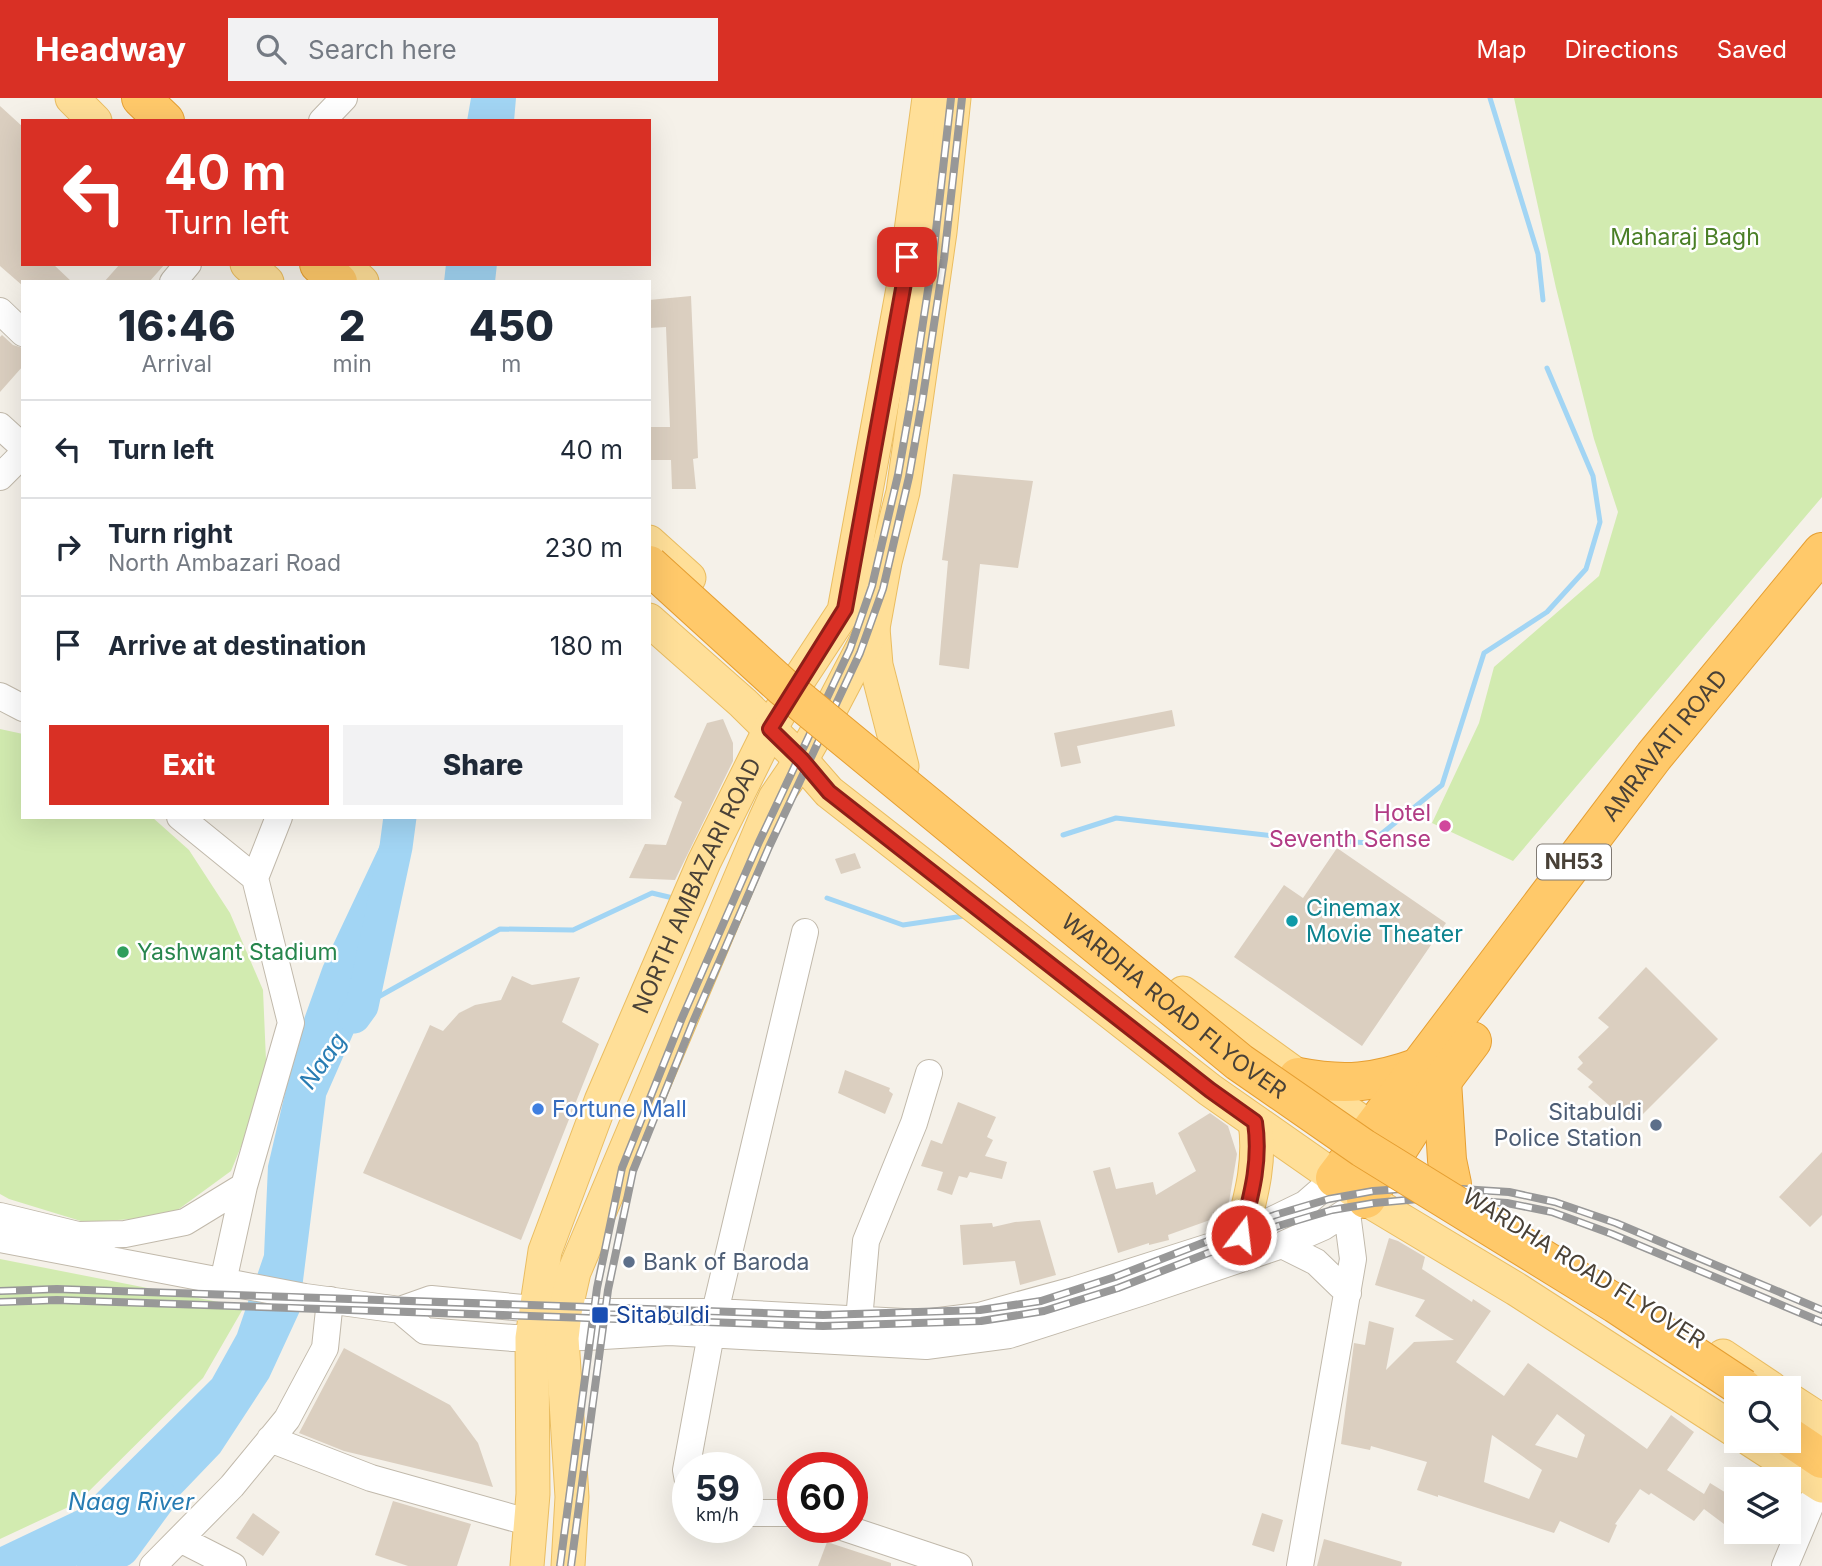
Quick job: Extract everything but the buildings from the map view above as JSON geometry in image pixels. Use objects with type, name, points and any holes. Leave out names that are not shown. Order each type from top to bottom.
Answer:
[{"type":"highway","points":[[113,98],[135,119]]},
{"type":"highway","points":[[141,98],[163,119]]},
{"type":"highway","points":[[291,266],[306,280]]},
{"type":"highway","points":[[321,266],[336,280]]},
{"type":"highway","name":"AMRAVATI ROAD","points":[[1350,1195],[1385,1139],[1654,756],[1822,552]]},
{"type":"highway","name":"WARDHA ROAD FLYOVER","points":[[651,567],[782,686],[1240,1062],[1363,1148],[1616,1304],[1725,1376]]},
{"type":"highway","name":"AMRAVATI ROAD","points":[[1431,1074],[1822,590]]},
{"type":"highway","name":"WARDHA ROAD FLYOVER","points":[[651,593],[741,674],[1205,1058],[1312,1137],[1547,1278],[1724,1393]]},
{"type":"highway","points":[[1298,1077],[1329,1083],[1350,1083],[1396,1075],[1431,1074],[1452,1184]]},
{"type":"highway","points":[[1801,1426],[1822,1440]]},
{"type":"highway","points":[[1801,1452],[1821,1477]]},
{"type":"main road","points":[[72,98],[93,119]]},
{"type":"main road","points":[[160,98],[182,119]]},
{"type":"main road","name":"NORTH AMBAZARI ROAD","points":[[549,1324],[574,1272],[772,806],[802,760],[873,628],[885,562],[903,492],[925,231],[929,98]]},
{"type":"main road","name":"NORTH AMBAZARI ROAD","points":[[549,1324],[545,1251],[601,1101],[704,862],[770,729],[845,609],[904,283],[925,231],[954,98]]},
{"type":"main road","points":[[249,266],[265,280]]},
{"type":"main road","points":[[345,266],[360,280]]},
{"type":"main road","name":"WARDHA ROAD FLYOVER","points":[[651,544],[902,766],[1194,1002],[1452,1184],[1573,1258],[1753,1376]]},
{"type":"main road","points":[[651,622],[743,703],[802,760],[829,792],[1210,1090],[1350,1195],[1516,1289],[1724,1423]]},
{"type":"main road","points":[[873,628],[876,665],[902,766]]},
{"type":"main road","points":[[743,703],[748,775]]},
{"type":"main road","points":[[772,806],[799,796],[829,792]]},
{"type":"main road","points":[[1241,1235],[1257,1167],[1255,1122]]},
{"type":"main road","points":[[527,1566],[549,1324]]},
{"type":"main road","points":[[549,1324],[572,1497],[568,1566]]},
{"type":"main road","points":[[1801,1407],[1822,1421]]},
{"type":"main road","points":[[1776,1453],[1821,1477]]},
{"type":"street","points":[[324,119],[344,98]]},
{"type":"street","points":[[175,280],[185,266]]},
{"type":"street","points":[[0,311],[21,331]]},
{"type":"street","points":[[0,426],[21,444]]},
{"type":"street","points":[[0,477],[21,456]]},
{"type":"street","points":[[0,696],[21,707]]},
{"type":"street","points":[[182,819],[255,878]]},
{"type":"street","points":[[230,1283],[244,1186],[291,1023],[255,878],[278,819]]},
{"type":"street","points":[[689,1452],[713,1323],[805,932]]},
{"type":"street","points":[[859,1320],[866,1241],[914,1123],[929,1073]]},
{"type":"street","points":[[0,1216],[78,1235],[125,1234],[185,1222],[244,1186]]},
{"type":"street","points":[[713,1323],[926,1346],[1009,1335],[1282,1245],[1323,1227],[1350,1195]]},
{"type":"street","points":[[0,1239],[318,1299],[400,1310],[431,1299],[549,1324],[859,1320],[923,1323],[979,1316],[1074,1290],[1241,1235],[1305,1204],[1350,1195]]},
{"type":"street","points":[[1300,1566],[1353,1259],[1350,1195]]},
{"type":"street","points":[[78,1235],[110,1261]]},
{"type":"street","points":[[1282,1245],[1316,1262],[1348,1293]]},
{"type":"street","points":[[153,1566],[232,1486],[287,1419],[326,1348],[318,1299]]},
{"type":"street","points":[[270,1439],[371,1478],[531,1523]]},
{"type":"street","points":[[1785,1566],[1821,1477]]},
{"type":"street","points":[[868,1536],[959,1566]]},
{"type":"street","points":[[180,1539],[233,1566]]},
{"type":"green space","name":"Maharaj Bagh","points":[[1514,98],[1822,98],[1822,497],[1513,861],[1432,823],[1479,723],[1494,667],[1599,576],[1618,512],[1594,439],[1556,288]]},
{"type":"green space","name":"Yashwant Stadium","points":[[0,729],[21,734],[21,819],[154,819],[189,850],[230,913],[263,990],[267,1084],[231,1171],[168,1217],[84,1222],[0,1194]]},
{"type":"green space","points":[[0,1259],[244,1307],[203,1378],[77,1503],[0,1539]]},
{"type":"water","points":[[471,98],[516,98],[514,119],[467,119]]},
{"type":"water","points":[[446,266],[497,266],[495,280],[444,280]]},
{"type":"water","name":"Naag River","points":[[384,819],[414,819],[410,838],[375,936],[362,1014],[326,1096],[299,1313],[269,1378],[220,1453],[151,1525],[76,1566],[0,1566],[0,1547],[82,1508],[212,1379],[237,1334],[264,1255],[268,1166],[299,1033],[323,966],[382,841]]},
{"type":"waterway","points":[[1490,98],[1538,254],[1543,300]]},
{"type":"waterway","points":[[1063,835],[1116,818],[1291,838],[1370,843],[1442,785],[1484,653],[1547,612],[1586,569],[1600,522],[1593,476],[1547,368]]},
{"type":"waterway","name":"Naag","points":[[354,1017],[362,1006],[400,819]]},
{"type":"waterway","points":[[362,1006],[500,929],[573,930],[652,893],[677,899]]},
{"type":"waterway","points":[[827,898],[903,925],[964,916]]},
{"type":"waterway","points":[[93,1566],[122,1550],[161,1497]]},
{"type":"railway","points":[[560,1566],[597,1288],[622,1168],[682,1018],[759,842],[850,649],[872,586],[898,475],[911,401],[933,257],[951,98]]},
{"type":"railway","points":[[571,1566],[608,1290],[633,1171],[693,1022],[769,847],[860,653],[883,589],[909,477],[922,403],[944,259],[962,98]]},
{"type":"railway","points":[[0,1291],[57,1289],[823,1315],[980,1310],[1041,1301],[1115,1277],[1275,1215],[1329,1199],[1373,1191],[1430,1187],[1509,1192],[1555,1202],[1616,1223],[1822,1310]]},
{"type":"railway","points":[[0,1302],[57,1300],[823,1326],[981,1321],[1044,1311],[1118,1288],[1278,1226],[1332,1210],[1430,1198],[1507,1203],[1552,1212],[1612,1234],[1822,1322]]},
{"type":"place","name":"Hotel Seventh Sense","points":[[1445,826]]},
{"type":"place","name":"Cinemax Movie Theater","points":[[1292,921]]},
{"type":"place","name":"Yashwant Stadium","points":[[123,952]]},
{"type":"place","name":"Fortune Mall","points":[[538,1109]]},
{"type":"place","name":"Sitabuldi Police Station","points":[[1656,1125]]},
{"type":"place","name":"Bank of Baroda","points":[[629,1262]]},
{"type":"place","name":"Sitabuldi","points":[[600,1315]]},
{"type":"route","points":[[907,257],[845,609],[770,729],[802,760],[829,792],[1210,1090],[1255,1122],[1257,1167],[1241,1235]]}]
